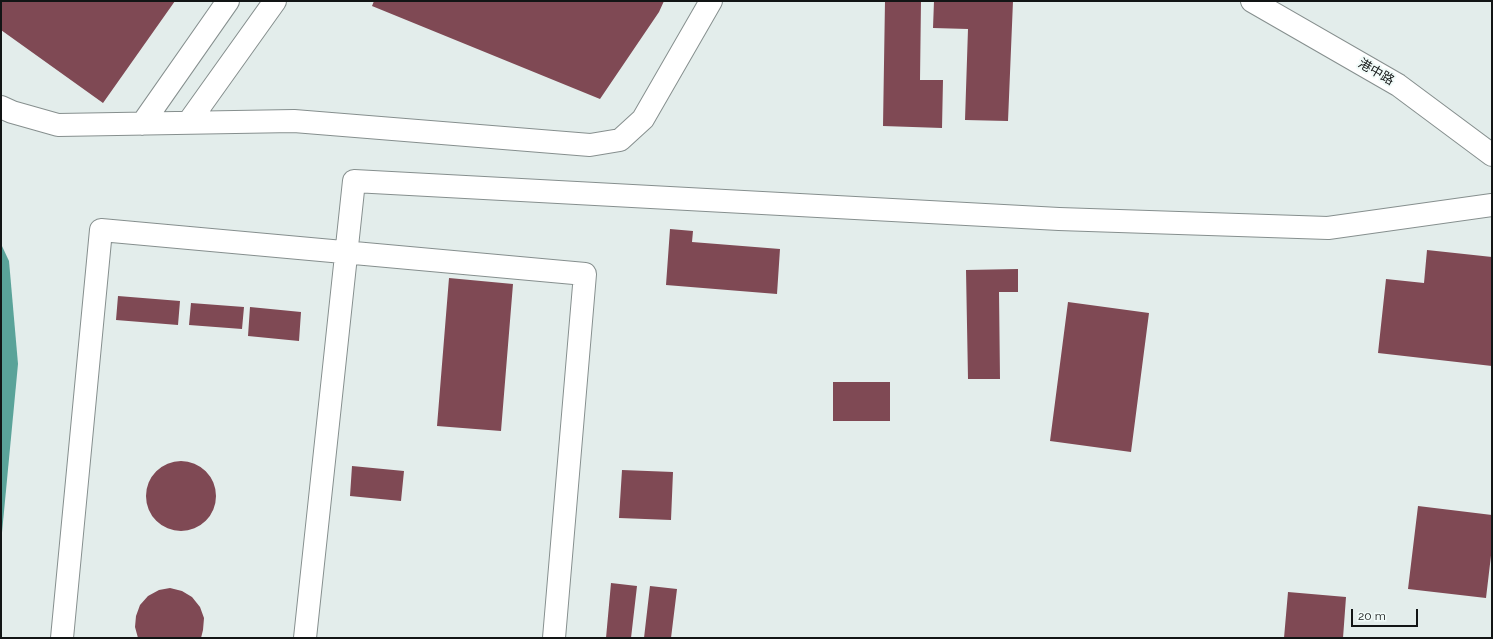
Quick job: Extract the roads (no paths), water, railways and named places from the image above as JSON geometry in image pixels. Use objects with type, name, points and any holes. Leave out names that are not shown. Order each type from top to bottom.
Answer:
[{"type":"street","points":[[142,124],[228,1]]},
{"type":"street","points":[[188,123],[275,1]]},
{"type":"street","points":[[1,107],[12,112],[58,125],[294,121],[590,145],[620,140],[643,119],[711,1]]},
{"type":"street","name":"港中路","points":[[1252,1],[1398,85],[1492,155]]},
{"type":"street","points":[[305,638],[354,181],[1059,219],[1328,228],[1492,205]]},
{"type":"street","points":[[62,638],[101,230],[585,274],[554,638]]}]
